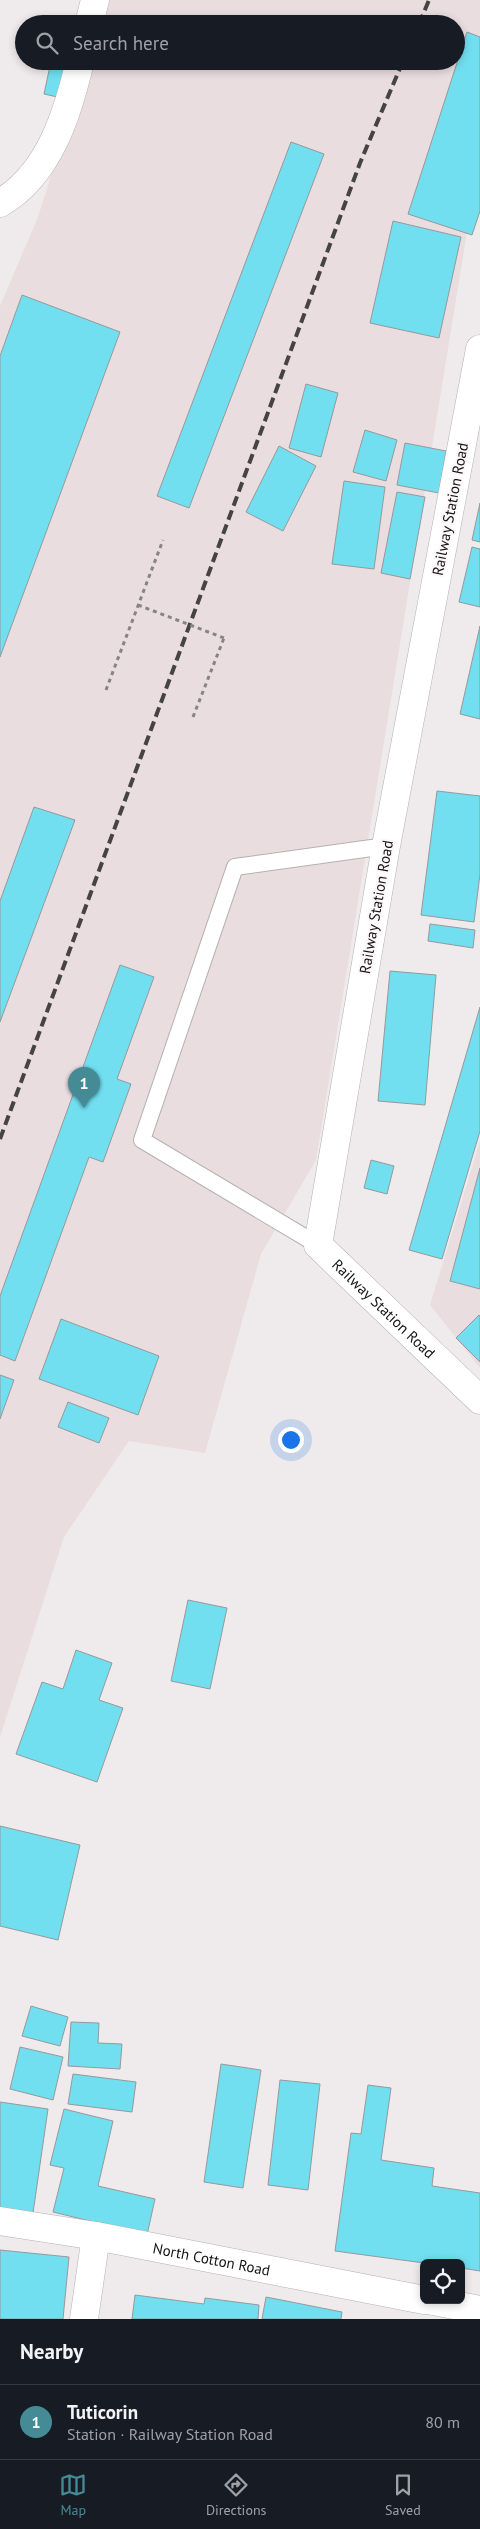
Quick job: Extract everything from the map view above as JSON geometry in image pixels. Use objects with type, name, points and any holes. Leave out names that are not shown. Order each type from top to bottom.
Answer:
[{"type":"street","points":[[92,15],[95,0]]},
{"type":"street","points":[[0,203],[13,195],[35,174],[54,139],[72,96],[78,70]]},
{"type":"street","name":"Railway Station Road","points":[[480,350],[386,846],[318,1245],[480,1400]]},
{"type":"street","name":"North Cotton Road","points":[[0,2221],[96,2236],[420,2299]]},
{"type":"street","points":[[84,2319],[96,2236]]},
{"type":"street","points":[[449,2304],[480,2310]]},
{"type":"lane","points":[[318,1245],[142,1140],[236,867],[386,846]]},
{"type":"path","points":[[106,690],[163,540]]},
{"type":"path","points":[[138,605],[224,638],[193,717]]},
{"type":"shaded area","points":[[104,0],[480,0],[480,194],[467,232],[316,1160],[261,1254],[205,1453],[129,1441],[64,1537],[0,1737],[0,306],[38,217],[84,70],[465,70],[465,15],[100,15]]},
{"type":"shaded area","points":[[480,1141],[480,1368],[430,1305]]},
{"type":"building","points":[[467,32],[480,37],[480,211],[472,235],[408,214],[455,70],[465,70],[465,38]]},
{"type":"building","points":[[49,70],[69,70],[62,98],[44,94]]},
{"type":"building","points":[[291,142],[324,154],[189,508],[157,496]]},
{"type":"building","points":[[393,221],[461,237],[439,338],[370,323]]},
{"type":"building","points":[[22,295],[120,332],[0,657],[0,356]]},
{"type":"building","points":[[306,384],[338,393],[321,457],[289,448]]},
{"type":"building","points":[[365,430],[397,440],[386,481],[353,472]]},
{"type":"building","points":[[405,443],[446,451],[439,493],[397,485]]},
{"type":"building","points":[[279,446],[316,466],[283,531],[246,512]]},
{"type":"building","points":[[344,481],[385,487],[374,569],[332,564]]},
{"type":"building","points":[[397,492],[425,497],[410,579],[381,573]]},
{"type":"building","points":[[480,503],[480,542],[472,540]]},
{"type":"building","points":[[472,547],[480,549],[480,607],[459,602]]},
{"type":"building","points":[[480,626],[480,719],[460,714]]},
{"type":"building","points":[[437,791],[480,796],[480,874],[474,922],[421,915]]},
{"type":"building","points":[[34,807],[75,820],[0,1022],[0,901]]},
{"type":"building","points":[[430,924],[475,930],[473,948],[428,941]]},
{"type":"building","points":[[120,965],[154,977],[117,1079],[131,1084],[103,1162],[89,1157],[15,1361],[0,1355],[0,1296]]},
{"type":"building","points":[[390,971],[436,975],[425,1105],[378,1101]]},
{"type":"building","points":[[480,1007],[480,1131],[442,1259],[409,1250]]},
{"type":"building","points":[[371,1160],[394,1166],[387,1194],[364,1188]]},
{"type":"building","points":[[480,1168],[480,1289],[450,1281]]},
{"type":"building","points":[[480,1316],[480,1362],[456,1338]]},
{"type":"building","points":[[61,1319],[159,1356],[138,1415],[39,1379]]},
{"type":"building","points":[[0,1375],[14,1380],[0,1419]]},
{"type":"building","points":[[68,1402],[109,1418],[99,1443],[58,1427]]},
{"type":"building","points":[[188,1600],[227,1608],[210,1689],[171,1681]]},
{"type":"building","points":[[76,1650],[112,1663],[99,1700],[123,1708],[97,1782],[16,1754],[42,1682],[63,1689]]},
{"type":"building","points":[[0,1826],[80,1845],[58,1940],[0,1926]]},
{"type":"building","points":[[31,2006],[68,2017],[60,2046],[22,2036]]},
{"type":"building","points":[[71,2022],[99,2023],[98,2043],[122,2044],[120,2069],[68,2066]]},
{"type":"building","points":[[20,2047],[63,2057],[53,2100],[10,2089]]},
{"type":"building","points":[[221,2064],[261,2070],[243,2188],[204,2182]]},
{"type":"building","points":[[73,2074],[136,2082],[132,2112],[68,2104]]},
{"type":"building","points":[[280,2080],[320,2084],[308,2190],[268,2185]]},
{"type":"building","points":[[368,2085],[391,2088],[381,2160],[434,2168],[432,2186],[480,2193],[480,2271],[465,2269],[465,2259],[420,2259],[420,2262],[335,2251],[351,2133],[361,2134]]},
{"type":"building","points":[[0,2102],[48,2109],[33,2213],[0,2208]]},
{"type":"building","points":[[64,2109],[113,2121],[98,2186],[155,2199],[147,2235],[53,2212],[64,2168],[50,2165]]},
{"type":"building","points":[[0,2250],[69,2257],[63,2319],[0,2319]]},
{"type":"building","points":[[135,2295],[204,2304],[205,2298],[259,2305],[258,2319],[132,2319]]},
{"type":"building","points":[[266,2297],[342,2312],[341,2319],[262,2319]]},
{"type":"railway","points":[[423,15],[429,0]]},
{"type":"railway","points":[[0,1139],[360,163],[399,70]]},
{"type":"place","name":"Tuticorin","points":[[84,1108]]}]
